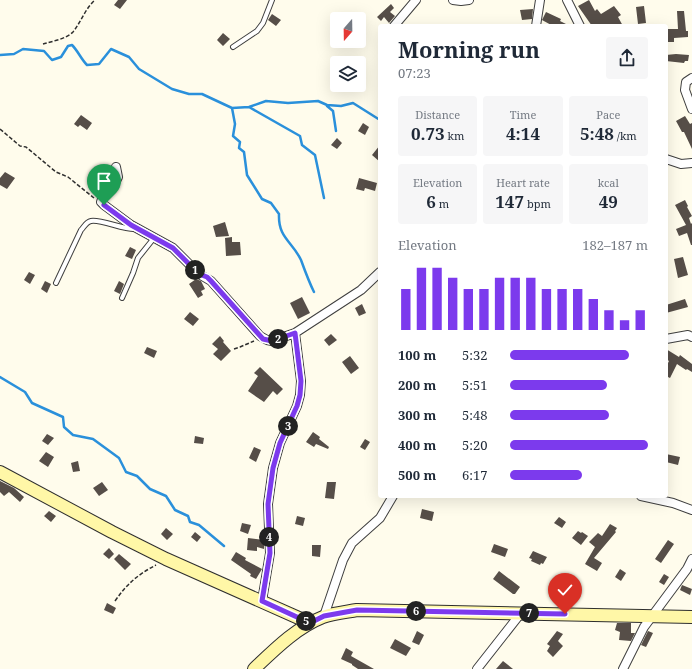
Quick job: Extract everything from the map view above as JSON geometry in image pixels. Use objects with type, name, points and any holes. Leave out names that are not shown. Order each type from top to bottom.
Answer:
[{"type":"street","points":[[396,24],[416,0]]},
{"type":"street","points":[[453,0],[462,2],[469,0]]},
{"type":"street","points":[[536,24],[540,0]]},
{"type":"street","points":[[567,0],[579,24]]},
{"type":"street","points":[[692,78],[686,82],[685,90],[692,109]]},
{"type":"street","points":[[668,160],[681,164],[692,163]]},
{"type":"street","points":[[116,167],[118,176],[116,181],[102,199],[104,205],[139,230],[173,248],[199,274],[207,277],[211,281],[263,339],[272,341],[295,333],[361,290],[378,274]]},
{"type":"street","points":[[262,601],[270,553],[268,504],[273,468],[280,443],[297,406],[300,395],[301,381],[295,333]]},
{"type":"street","points":[[668,339],[688,335],[692,337]]},
{"type":"street","points":[[0,472],[166,559],[310,623]]},
{"type":"street","points":[[324,616],[344,560],[352,543],[380,518],[392,498]]},
{"type":"street","points":[[650,498],[673,503],[692,510]]},
{"type":"street","points":[[623,669],[644,627],[687,569],[692,559]]},
{"type":"street","points":[[254,669],[286,640],[310,623],[324,616],[357,610],[692,617]]},
{"type":"street","points":[[477,669],[521,613]]},
{"type":"lane","points":[[233,47],[257,30],[263,23],[272,0]]},
{"type":"lane","points":[[56,283],[81,230],[87,223],[98,221],[126,229],[139,230]]},
{"type":"lane","points":[[122,298],[138,258],[154,238]]},
{"type":"path","points":[[43,44],[60,40],[72,32],[89,5],[95,0]]},
{"type":"path","points":[[0,129],[20,146],[26,147],[56,172],[68,177],[104,205]]},
{"type":"path","points":[[234,349],[263,339]]},
{"type":"path","points":[[115,601],[125,586],[134,578],[166,559]]},
{"type":"building","points":[[118,0],[127,0],[120,9],[114,5]]},
{"type":"building","points":[[589,0],[595,11],[597,9],[601,14],[614,6],[621,15],[618,17],[622,24],[591,24],[578,6]]},
{"type":"building","points":[[391,4],[394,8],[390,12],[395,16],[389,23],[384,17],[381,21],[377,17]]},
{"type":"building","points":[[644,6],[646,23],[638,24],[636,7]]},
{"type":"building","points":[[533,9],[532,19],[522,20],[520,10]]},
{"type":"building","points":[[677,11],[684,11],[688,37],[674,38],[674,42],[668,42],[668,29],[678,29]]},
{"type":"building","points":[[546,12],[561,19],[560,21],[566,24],[549,24],[542,20]]},
{"type":"building","points":[[272,14],[281,20],[276,26],[268,20]]},
{"type":"building","points":[[223,33],[230,39],[223,46],[217,40]]},
{"type":"building","points":[[668,55],[689,55],[688,61],[685,61],[684,63],[668,61]]},
{"type":"building","points":[[81,115],[92,123],[87,130],[80,125],[78,127],[74,124]]},
{"type":"building","points":[[685,116],[690,124],[692,123],[692,149],[684,132],[682,132],[676,121]]},
{"type":"building","points":[[363,123],[369,127],[365,135],[358,131]]},
{"type":"building","points":[[337,138],[342,143],[337,149],[331,145]]},
{"type":"building","points":[[378,148],[378,160],[372,155]]},
{"type":"building","points":[[5,172],[15,178],[7,189],[0,185],[0,178]]},
{"type":"building","points":[[94,176],[104,185],[99,192],[88,183]]},
{"type":"building","points":[[359,178],[377,183],[375,191],[365,188],[364,191],[356,189]]},
{"type":"building","points":[[685,200],[692,216],[689,218],[691,224],[692,223],[692,245],[687,233],[679,236],[676,229],[686,225],[675,205]]},
{"type":"building","points":[[225,222],[229,236],[216,237],[213,226]]},
{"type":"building","points":[[232,237],[232,242],[240,242],[241,255],[226,256],[225,238]]},
{"type":"building","points":[[130,247],[136,250],[132,259],[125,256]]},
{"type":"building","points":[[683,257],[688,275],[678,278],[674,259]]},
{"type":"building","points":[[29,272],[35,275],[30,284],[24,280]]},
{"type":"building","points":[[196,279],[201,281],[205,289],[201,291],[203,295],[198,298],[189,284]]},
{"type":"building","points":[[45,281],[51,284],[47,293],[41,289]]},
{"type":"building","points":[[119,281],[124,284],[120,294],[114,291]]},
{"type":"building","points":[[302,297],[310,313],[298,319],[290,303]]},
{"type":"building","points":[[685,299],[688,307],[668,312],[668,304]]},
{"type":"building","points":[[362,304],[366,313],[359,316],[355,308]]},
{"type":"building","points":[[190,312],[199,319],[193,326],[184,319]]},
{"type":"building","points":[[331,334],[337,340],[329,346],[324,340]]},
{"type":"building","points":[[220,336],[231,351],[221,361],[213,354],[218,349],[212,344]]},
{"type":"building","points":[[147,347],[157,351],[154,358],[144,353]]},
{"type":"building","points":[[668,350],[679,357],[680,355],[692,364],[692,372],[677,364],[670,378],[668,377]]},
{"type":"building","points":[[350,356],[359,368],[351,374],[342,362]]},
{"type":"building","points":[[260,367],[283,389],[277,395],[273,391],[264,402],[248,391],[258,376],[254,373]]},
{"type":"building","points":[[313,432],[329,447],[328,449],[316,444],[314,447],[306,442]]},
{"type":"building","points":[[47,434],[54,438],[48,445],[42,441]]},
{"type":"building","points":[[195,436],[204,438],[203,444],[194,443]]},
{"type":"building","points":[[365,439],[370,442],[365,450],[360,447]]},
{"type":"building","points":[[254,447],[261,450],[256,462],[249,458]]},
{"type":"building","points":[[46,452],[54,457],[48,467],[39,461]]},
{"type":"building","points":[[668,454],[680,457],[678,465],[668,462]]},
{"type":"building","points":[[78,461],[80,471],[73,472],[71,463]]},
{"type":"building","points":[[0,481],[14,488],[24,497],[20,502],[9,492],[4,496],[0,492]]},
{"type":"building","points":[[102,482],[108,490],[99,496],[93,488]]},
{"type":"building","points":[[327,482],[336,482],[334,499],[325,498]]},
{"type":"building","points":[[422,509],[434,512],[432,521],[420,518]]},
{"type":"building","points":[[49,511],[56,516],[51,522],[44,516]]},
{"type":"building","points":[[297,516],[305,518],[303,526],[295,524]]},
{"type":"building","points":[[559,517],[566,522],[562,528],[554,523]]},
{"type":"building","points":[[242,523],[251,525],[248,534],[240,531]]},
{"type":"building","points":[[610,524],[617,528],[615,531],[616,532],[594,558],[602,563],[597,571],[585,564],[595,547],[589,542],[598,533],[602,536]]},
{"type":"building","points":[[166,528],[173,534],[167,540],[161,534]]},
{"type":"building","points":[[578,531],[588,536],[581,545],[572,538]]},
{"type":"building","points":[[195,532],[201,537],[197,542],[191,537]]},
{"type":"building","points":[[248,538],[264,540],[264,549],[257,547],[257,551],[247,550]]},
{"type":"building","points":[[668,540],[674,544],[661,563],[655,559]]},
{"type":"building","points":[[494,544],[508,549],[505,557],[491,552]]},
{"type":"building","points":[[312,545],[321,545],[320,557],[312,556]]},
{"type":"building","points":[[109,548],[114,554],[109,559],[103,554]]},
{"type":"building","points":[[533,551],[547,557],[543,564],[541,563],[540,565],[531,561],[532,559],[529,558]]},
{"type":"building","points":[[236,552],[246,558],[245,560],[262,569],[256,579],[250,576],[251,574],[231,560]]},
{"type":"building","points":[[119,554],[131,564],[125,570],[114,559]]},
{"type":"building","points":[[620,569],[626,573],[621,581],[615,577]]},
{"type":"building","points":[[499,571],[520,587],[515,594],[493,579]]},
{"type":"building","points":[[664,574],[669,577],[664,585],[659,582]]},
{"type":"building","points":[[682,585],[692,589],[690,595],[680,590]]},
{"type":"building","points":[[107,603],[116,608],[113,614],[104,610]]},
{"type":"building","points":[[617,623],[631,623],[631,633],[635,633],[631,641],[619,640],[620,632],[615,630]]},
{"type":"building","points":[[417,631],[424,635],[419,645],[412,642]]},
{"type":"building","points":[[557,631],[563,634],[558,641],[563,646],[553,657],[547,651],[550,646],[547,644]]},
{"type":"building","points":[[648,631],[653,633],[646,647],[641,645]]},
{"type":"building","points":[[395,639],[411,648],[406,656],[390,648]]},
{"type":"building","points":[[346,648],[353,652],[351,656],[374,669],[358,669],[352,664],[341,659]]},
{"type":"building","points":[[503,661],[513,669],[496,669]]},
{"type":"waterway","points":[[0,55],[14,54],[23,49],[44,51],[52,60],[61,57],[68,46],[72,45],[87,65],[99,64],[111,49],[129,57],[139,69],[172,89],[189,94],[202,94],[232,108],[249,107],[266,101],[288,103],[318,101],[327,105],[341,106],[353,103],[378,119]]},
{"type":"waterway","points":[[327,106],[333,111],[336,131]]},
{"type":"waterway","points":[[249,107],[300,136],[302,145],[315,155],[324,198]]},
{"type":"waterway","points":[[232,108],[235,124],[233,136],[240,142],[239,148],[244,152],[247,175],[262,199],[271,203],[279,214],[279,222],[283,234],[301,260],[314,292]]},
{"type":"waterway","points":[[0,377],[25,392],[32,403],[63,417],[64,427],[73,435],[93,439],[119,458],[126,472],[137,476],[150,489],[166,496],[175,510],[188,516],[190,522],[199,525],[224,546]]},
{"type":"route","points":[[104,205],[131,225],[173,248],[199,274],[207,277],[211,281],[263,339],[272,341],[295,333],[301,381],[300,395],[297,406],[280,443],[273,468],[268,504],[270,553],[262,601],[310,623],[324,616],[357,610],[565,614]]}]
